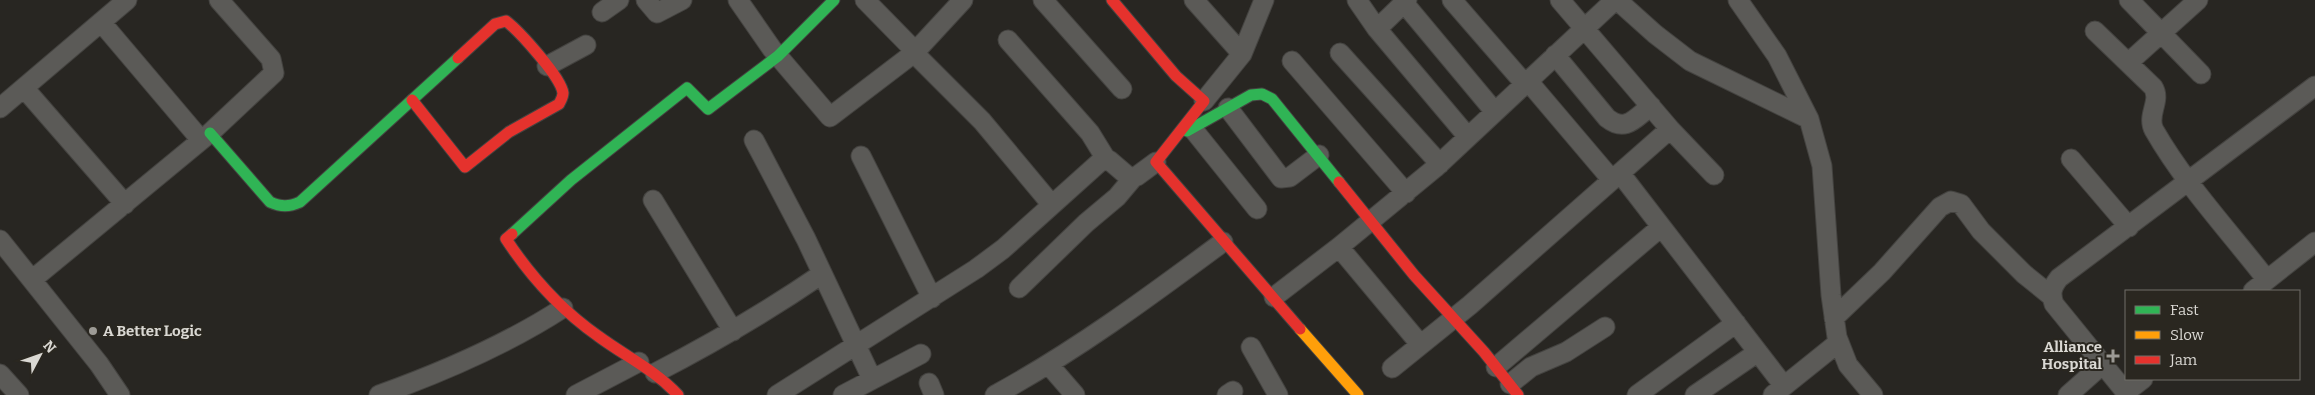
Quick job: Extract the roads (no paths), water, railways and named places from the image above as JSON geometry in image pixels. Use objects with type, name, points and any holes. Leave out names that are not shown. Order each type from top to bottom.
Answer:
[{"type":"street","points":[[0,108],[127,0]]},
{"type":"street","points":[[33,279],[206,136],[274,72],[271,59],[219,0]]},
{"type":"street","points":[[602,12],[619,0]]},
{"type":"street","points":[[646,0],[657,14],[682,0]]},
{"type":"street","points":[[738,0],[778,56],[830,118],[915,52],[964,0]]},
{"type":"street","points":[[678,395],[655,373],[600,338],[563,308],[529,273],[506,238],[571,180],[687,88],[708,109],[778,56],[834,0]]},
{"type":"street","points":[[865,0],[982,121],[1052,205]]},
{"type":"street","points":[[1043,0],[1122,89]]},
{"type":"street","points":[[1112,0],[1176,76],[1204,101]]},
{"type":"street","points":[[1194,0],[1242,54]]},
{"type":"street","points":[[1019,288],[1086,223],[1117,197],[1133,178],[1156,162],[1242,54],[1264,0]]},
{"type":"street","points":[[1357,0],[1377,29],[1468,137]]},
{"type":"street","points":[[1452,0],[1661,227],[1758,352],[1778,391],[1839,342]]},
{"type":"street","points":[[1560,0],[1670,129],[1714,175]]},
{"type":"street","points":[[1274,297],[1372,221],[1440,164],[1616,0],[1654,34],[1690,61],[1809,119]]},
{"type":"street","points":[[1738,0],[1777,56],[1809,119],[1822,166],[1831,295],[1839,342],[1848,365],[1873,395]]},
{"type":"street","points":[[2129,0],[2201,74]]},
{"type":"street","points":[[2128,62],[2198,0]]},
{"type":"street","points":[[1377,29],[1406,2],[1495,112]]},
{"type":"street","points":[[101,22],[206,136],[270,202],[280,208],[290,207],[300,202],[495,24],[501,21],[507,22],[514,28],[547,66],[562,91],[563,98],[559,104],[509,132],[465,167],[412,100]]},
{"type":"street","points":[[2096,32],[2156,91],[2157,98],[2151,119],[2153,128],[2260,285],[2315,242]]},
{"type":"street","points":[[1008,40],[1090,132],[1106,159],[1113,163],[1126,177],[1133,178]]},
{"type":"street","points":[[547,66],[586,46]]},
{"type":"street","points":[[1340,52],[1440,164]]},
{"type":"street","points":[[1556,55],[1615,124],[1621,126],[1628,123],[1650,106]]},
{"type":"street","points":[[1292,61],[1406,193]]},
{"type":"street","points":[[2050,295],[2053,286],[2059,278],[2190,182],[2315,86]]},
{"type":"street","points":[[24,88],[124,204]]},
{"type":"street","points":[[1175,138],[1251,95],[1265,94],[1272,99],[1414,275],[1496,366],[1514,389],[1530,367],[1566,352],[1605,327]]},
{"type":"street","points":[[1228,108],[1281,178],[1290,177],[1318,155]]},
{"type":"street","points":[[1192,128],[1257,209]]},
{"type":"street","points":[[1392,368],[1453,318],[1670,129]]},
{"type":"street","points":[[754,140],[822,274],[872,379]]},
{"type":"street","points":[[862,156],[932,298]]},
{"type":"street","points":[[777,395],[932,298],[1003,249],[1100,161],[1106,159]]},
{"type":"street","points":[[2072,159],[2129,227]]},
{"type":"street","points":[[1156,162],[1223,242],[1274,297],[1358,395]]},
{"type":"street","points":[[653,200],[733,331]]},
{"type":"street","points":[[1834,318],[1888,266],[1940,207],[1951,201],[1962,204],[1981,231],[2024,274],[2050,295],[2054,304],[2127,394],[2142,380]]},
{"type":"street","points":[[1496,366],[1661,227]]},
{"type":"street","points":[[0,241],[33,279],[120,395]]},
{"type":"street","points":[[995,395],[1049,364],[1147,298],[1223,242]]},
{"type":"street","points":[[1339,247],[1420,344]]},
{"type":"street","points":[[655,373],[733,331],[822,274]]},
{"type":"street","points":[[379,395],[414,389],[531,329],[563,308]]},
{"type":"street","points":[[1638,395],[1736,324]]},
{"type":"street","points":[[1251,347],[1278,395]]},
{"type":"street","points":[[1696,395],[1758,352]]},
{"type":"street","points":[[843,395],[921,354]]},
{"type":"street","points":[[581,394],[639,362]]},
{"type":"street","points":[[1049,364],[1075,395]]},
{"type":"street","points":[[2068,395],[2103,364]]},
{"type":"street","points":[[0,374],[19,395]]},
{"type":"place","name":"A Better Logic","points":[[93,331]]},
{"type":"place","name":"Alliance Hospital","points":[[2113,356]]}]
